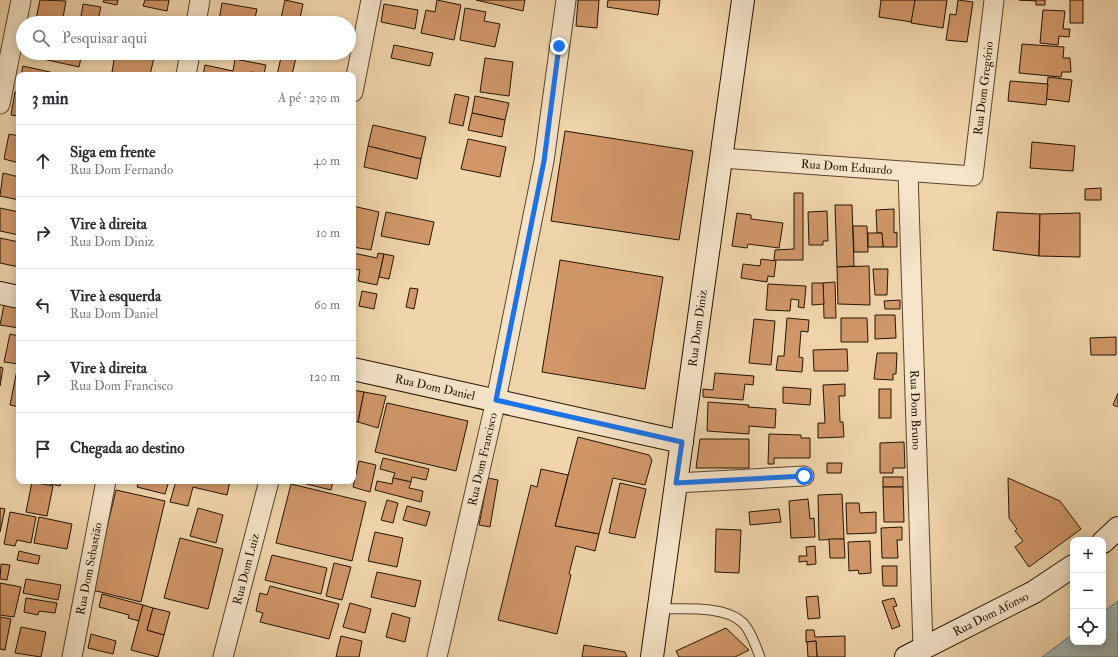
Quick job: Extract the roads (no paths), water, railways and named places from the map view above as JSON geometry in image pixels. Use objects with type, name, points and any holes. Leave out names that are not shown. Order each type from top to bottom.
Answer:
[{"type":"street","points":[[18,16],[21,0]]},
{"type":"street","points":[[197,16],[200,0]]},
{"type":"street","points":[[356,77],[371,0]]},
{"type":"street","name":"Rua Dom Francisco","points":[[437,657],[496,400],[544,161],[566,0]]},
{"type":"street","name":"Rua Dom Diniz","points":[[652,657],[742,0]]},
{"type":"street","name":"Rua Dom Gregório","points":[[973,176],[994,0]]},
{"type":"street","points":[[0,104],[16,25]]},
{"type":"street","points":[[187,72],[189,60]]},
{"type":"street","name":"Rua Dom Eduardo","points":[[721,158],[973,176]]},
{"type":"street","name":"Rua Dom Bruno","points":[[908,171],[914,652]]},
{"type":"street","points":[[0,293],[16,296]]},
{"type":"street","name":"Rua Dom Daniel","points":[[356,370],[682,442]]},
{"type":"street","points":[[676,483],[804,476]]},
{"type":"street","name":"Rua Dom Sebastião","points":[[72,657],[105,484]]},
{"type":"street","name":"Rua Dom Luiz","points":[[223,657],[268,484]]},
{"type":"street","points":[[1106,539],[1118,528]]},
{"type":"street","name":"Rua Dom Afonso","points":[[914,652],[1034,592],[1070,568]]},
{"type":"lane","points":[[659,609],[697,609],[728,613],[744,624],[760,657]]}]
